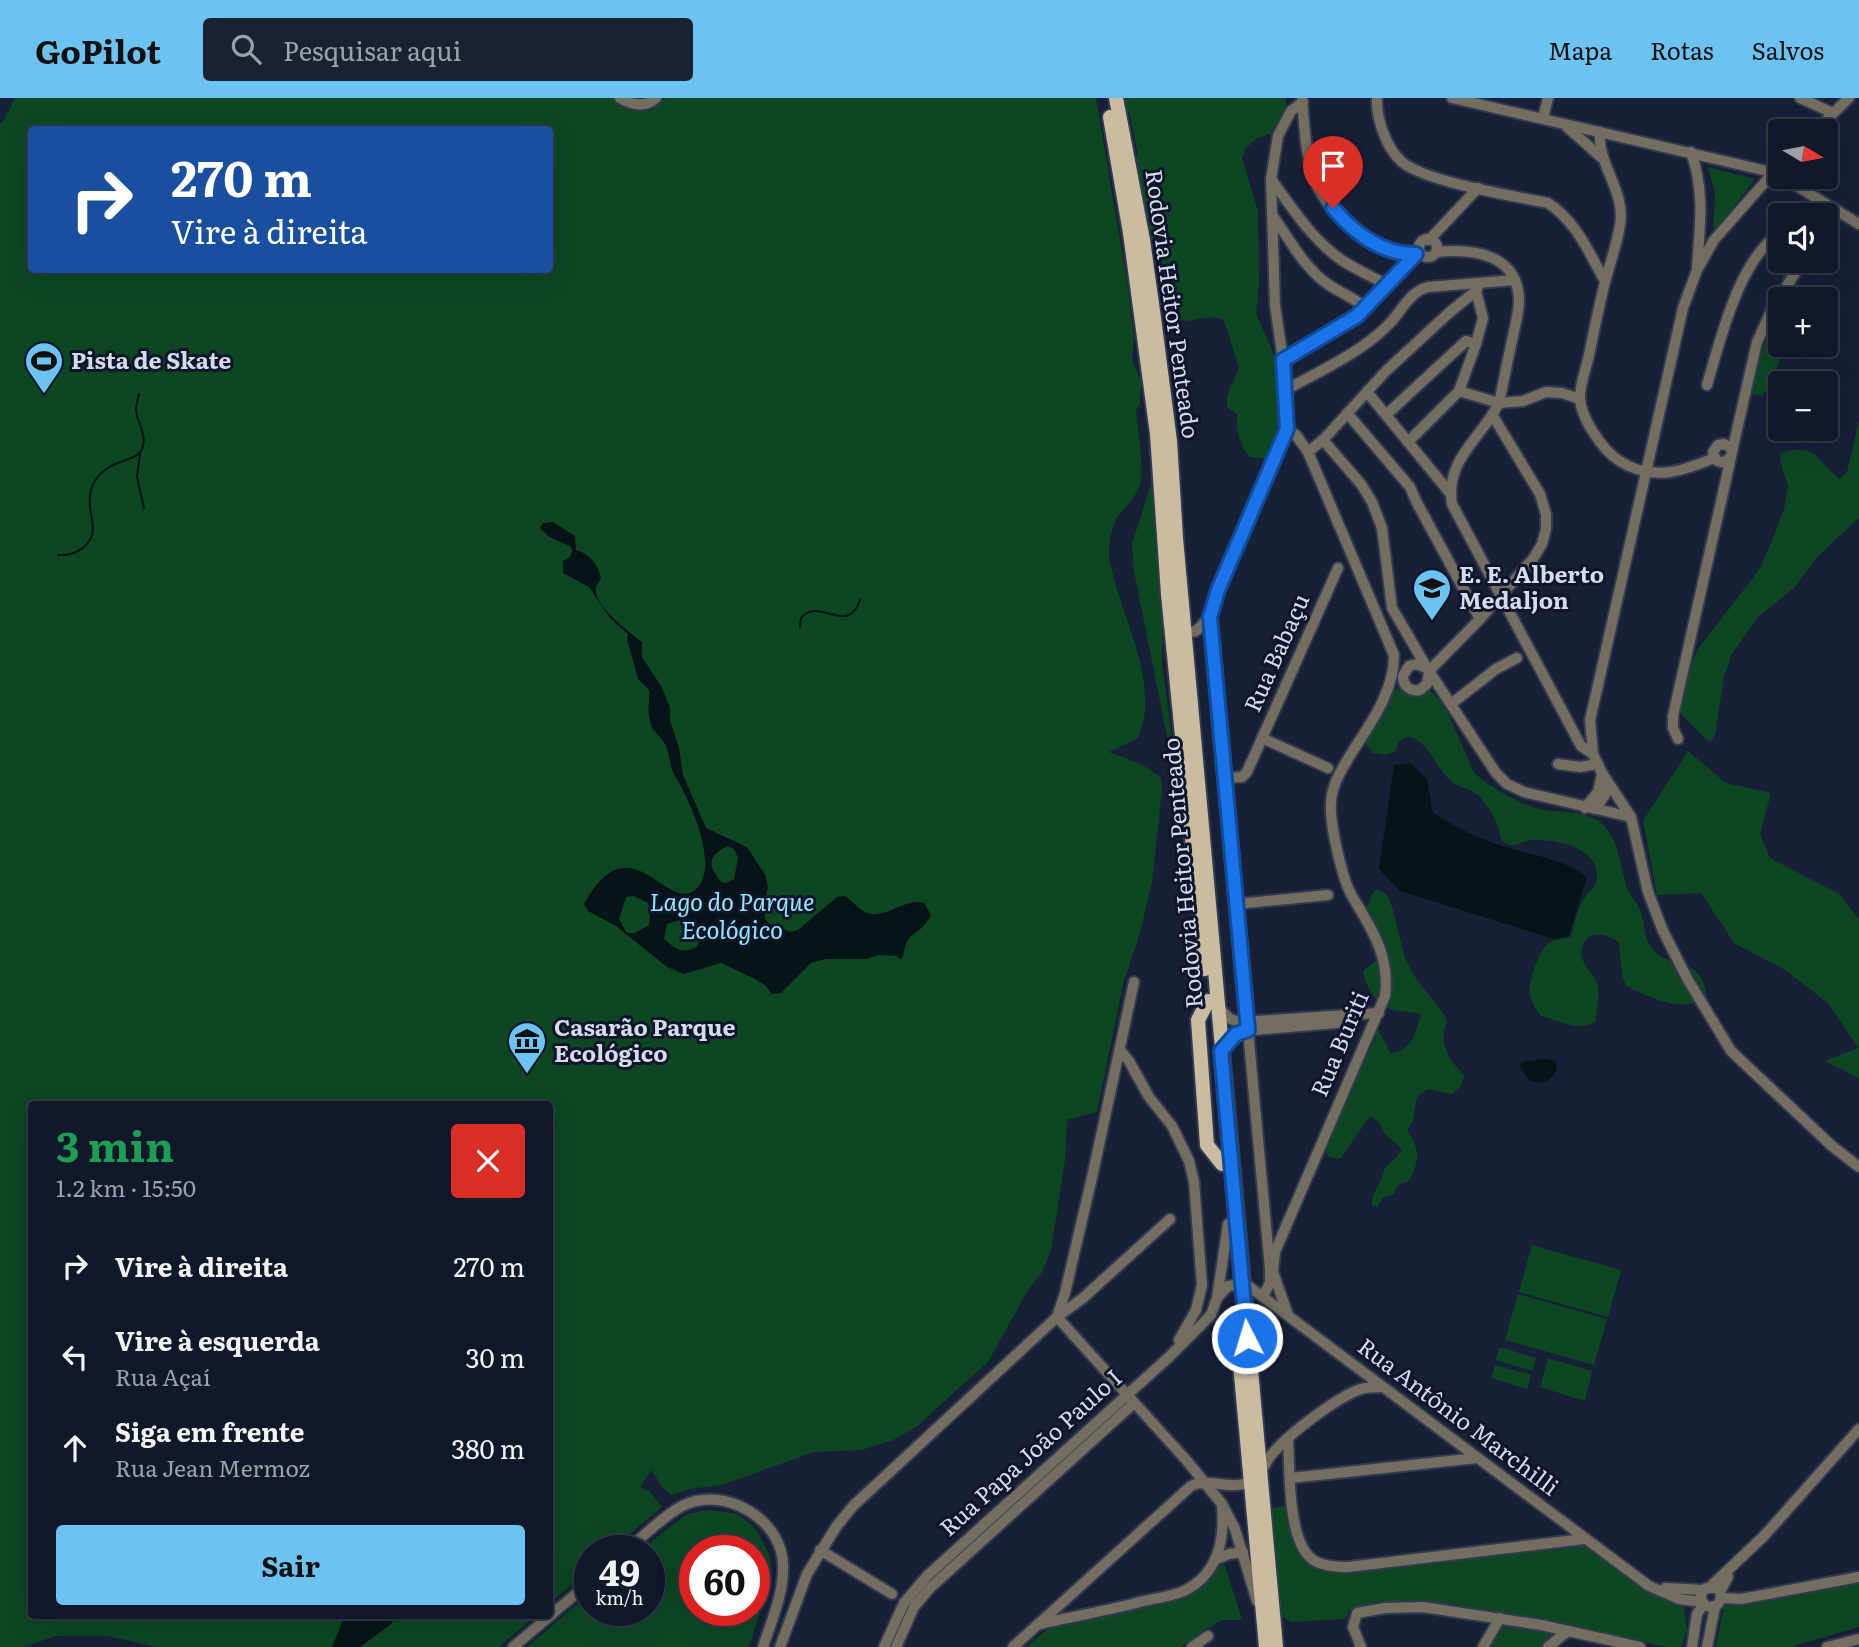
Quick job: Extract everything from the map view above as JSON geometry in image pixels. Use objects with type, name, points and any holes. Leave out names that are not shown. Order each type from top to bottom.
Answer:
[{"type":"main road","name":"Rodovia Heitor Penteado","points":[[1107,98],[1130,233],[1157,434],[1167,581],[1213,1004],[1221,1051],[1266,1647]]},
{"type":"main road","name":"Rodovia Heitor Penteado","points":[[1116,98],[1143,240],[1170,441],[1213,1004],[1222,1164],[1237,1284]]},
{"type":"main road","name":"Rodovia Heitor Penteado","points":[[1254,1478],[1276,1647]]},
{"type":"street","points":[[620,98],[631,104],[644,105],[656,98]]},
{"type":"street","points":[[1377,98],[1380,125],[1402,162],[1445,180],[1548,203],[1573,225],[1605,281]]},
{"type":"street","points":[[1452,98],[1768,170]]},
{"type":"street","points":[[1544,118],[1548,98]]},
{"type":"street","points":[[1800,98],[1833,113]]},
{"type":"street","points":[[1827,119],[1849,98]]},
{"type":"street","points":[[1263,1296],[1270,1283],[1210,617],[1218,590],[1287,429],[1286,390],[1275,305],[1271,179],[1278,136],[1291,111],[1303,100]]},
{"type":"street","points":[[1303,100],[1311,171],[1323,195],[1344,221],[1360,234],[1398,254],[1419,253]]},
{"type":"street","points":[[1561,123],[1604,160]]},
{"type":"street","points":[[1600,132],[1600,151],[1619,196],[1622,211],[1580,399],[1597,441],[1619,461],[1645,471],[1675,472],[1714,458],[1721,462],[1727,461],[1731,455]]},
{"type":"street","points":[[1604,160],[1608,144],[1614,136]]},
{"type":"street","points":[[1691,152],[1702,198],[1697,270]]},
{"type":"street","points":[[1271,179],[1321,242],[1343,260],[1387,285]]},
{"type":"street","points":[[1590,808],[1598,792],[1598,764],[1590,720],[1683,308],[1697,270],[1714,240],[1768,184]]},
{"type":"street","points":[[1434,246],[1444,223],[1478,188]]},
{"type":"street","points":[[1804,189],[1826,203]]},
{"type":"street","points":[[1838,211],[1859,224]]},
{"type":"street","points":[[1271,214],[1313,271],[1328,285],[1354,298],[1366,308]]},
{"type":"street","points":[[1700,232],[1704,237],[1714,240]]},
{"type":"street","points":[[1283,360],[1346,324],[1366,308],[1419,253],[1422,242],[1455,251],[1485,254],[1504,266],[1515,279],[1519,302],[1499,403],[1493,416],[1461,457],[1451,481],[1452,504],[1581,746],[1598,764],[1631,817],[1648,892],[1663,931],[1708,1016],[1731,1051],[1832,1146],[1859,1167]]},
{"type":"street","points":[[1707,384],[1728,314],[1756,258],[1768,246]]},
{"type":"street","points":[[1590,256],[1607,255],[1614,249]]},
{"type":"street","points":[[1678,739],[1673,728],[1673,716],[1757,342],[1773,307],[1795,273]]},
{"type":"street","points":[[1286,390],[1372,339],[1390,323],[1419,289],[1478,287],[1515,279]]},
{"type":"street","points":[[1408,442],[1459,391],[1483,317],[1478,287]]},
{"type":"street","points":[[1308,452],[1323,440],[1367,391],[1478,287]]},
{"type":"street","points":[[1386,415],[1466,341],[1476,344]]},
{"type":"street","points":[[1367,391],[1450,493]]},
{"type":"street","points":[[1459,391],[1499,403],[1523,401],[1534,395],[1554,391],[1580,399]]},
{"type":"street","points":[[1347,413],[1410,487],[1480,620]]},
{"type":"street","points":[[1428,670],[1480,620],[1533,559],[1542,544],[1546,529],[1546,513],[1540,494],[1493,416]]},
{"type":"street","points":[[1287,429],[1296,435],[1308,452],[1394,655],[1428,670]]},
{"type":"street","points":[[1323,440],[1361,484],[1372,502],[1381,528],[1392,608],[1428,670],[1496,773],[1507,784],[1524,793],[1631,817]]},
{"type":"street","name":"Rua Babaçu","points":[[1225,778],[1242,777],[1247,772],[1338,568]]},
{"type":"street","points":[[1185,633],[1196,631],[1210,617]]},
{"type":"street","name":"Rua Buriti","points":[[1288,1315],[1273,1272],[1275,1252],[1284,1225],[1385,996],[1388,975],[1376,939],[1351,894],[1335,838],[1331,802],[1333,788],[1340,773],[1386,697],[1392,681],[1394,655]]},
{"type":"street","points":[[1451,704],[1496,669],[1517,657]]},
{"type":"street","points":[[1412,665],[1406,669],[1403,676],[1408,688],[1416,691],[1424,687],[1429,680],[1428,670]]},
{"type":"street","points":[[1392,681],[1403,676]]},
{"type":"street","points":[[1424,687],[1441,689]]},
{"type":"street","points":[[1386,697],[1408,688]]},
{"type":"street","points":[[1565,717],[1590,720]]},
{"type":"street","points":[[1262,738],[1328,768]]},
{"type":"street","points":[[1558,764],[1586,767],[1598,764]]},
{"type":"street","points":[[1590,808],[1605,795],[1609,784]]},
{"type":"street","points":[[1236,904],[1328,895]]},
{"type":"street","points":[[1057,1317],[1065,1293],[1135,982]]},
{"type":"street","points":[[1213,1004],[1235,1021],[1248,1026],[1377,1017]]},
{"type":"street","points":[[1221,1051],[1236,1034],[1248,1026]]},
{"type":"street","points":[[1121,1051],[1129,1060],[1149,1097],[1172,1126],[1189,1161],[1195,1182],[1202,1271],[1196,1310],[1191,1323],[1169,1357]]},
{"type":"street","points":[[1846,1156],[1859,1156]]},
{"type":"street","points":[[1263,1206],[1284,1225]]},
{"type":"street","points":[[780,1647],[802,1587],[820,1550],[853,1506],[1057,1317],[1083,1298],[1170,1219]]},
{"type":"street","name":"Rua Papa João Paulo I","points":[[896,1647],[914,1607],[930,1588],[1130,1399],[1206,1320],[1217,1298],[1228,1224]]},
{"type":"street","name":"Rua Antônio Marchilli","points":[[1237,1284],[1263,1296],[1649,1586],[1679,1599],[1741,1599],[1857,1576]]},
{"type":"street","name":"Rua Papa João Paulo I","points":[[1217,1298],[1224,1289],[1237,1284]]},
{"type":"street","points":[[1196,1310],[1206,1320]]},
{"type":"street","points":[[1057,1317],[1222,1504],[1235,1529],[1263,1619]]},
{"type":"street","points":[[1354,1365],[1358,1379],[1354,1392]]},
{"type":"street","points":[[1013,1647],[1191,1486],[1204,1482],[1230,1486],[1254,1478],[1284,1442],[1332,1405],[1354,1392],[1370,1387],[1382,1387]]},
{"type":"street","name":"Rua Papa João Paulo I","points":[[884,1647],[904,1603],[927,1576],[1130,1399]]},
{"type":"street","points":[[1693,1647],[1697,1614],[1743,1558],[1859,1429]]},
{"type":"street","points":[[1284,1442],[1291,1478],[1296,1531],[1302,1549],[1313,1561],[1348,1567],[1584,1539]]},
{"type":"street","points":[[1291,1478],[1477,1458]]},
{"type":"street","points":[[646,1535],[684,1505],[718,1498],[735,1503],[762,1520],[780,1548],[784,1566],[781,1588],[762,1647]]},
{"type":"street","points":[[1038,1624],[1183,1591],[1207,1573],[1217,1559],[1222,1532],[1222,1504]]},
{"type":"street","points":[[820,1550],[892,1594]]},
{"type":"street","points":[[1217,1559],[1243,1552]]},
{"type":"street","points":[[553,1613],[574,1596]]},
{"type":"street","points":[[1707,1647],[1710,1598]]},
{"type":"street","points":[[1061,1603],[1075,1616]]},
{"type":"street","points":[[1361,1647],[1353,1627],[1357,1613],[1423,1606],[1500,1618],[1640,1647]]},
{"type":"street","points":[[1483,1647],[1500,1618]]},
{"type":"street","points":[[513,1647],[546,1619]]},
{"type":"street","points":[[1548,1647],[1568,1631]]},
{"type":"street","points":[[1192,1647],[1208,1636]]},
{"type":"street","points":[[1827,1647],[1859,1639]]},
{"type":"green space","points":[[15,98],[613,98],[631,111],[650,111],[666,98],[1096,98],[1126,275],[1134,338],[1132,359],[1141,382],[1140,405],[1136,409],[1141,458],[1140,484],[1134,497],[1116,520],[1109,551],[1115,583],[1142,673],[1144,717],[1138,738],[1109,752],[1136,762],[1155,773],[1161,778],[1162,790],[1152,882],[1140,933],[1124,980],[1097,1112],[1067,1120],[1065,1160],[1051,1250],[1042,1272],[1027,1292],[988,1362],[916,1427],[891,1441],[861,1450],[814,1452],[722,1485],[689,1489],[672,1495],[663,1488],[651,1470],[640,1487],[650,1492],[662,1507],[629,1535],[574,1535],[574,1583],[553,1600],[553,1101],[28,1101],[28,1619],[531,1619],[499,1647],[157,1647],[107,1636],[56,1636],[24,1647],[0,1647],[0,124]]},
{"type":"green space","points":[[1123,98],[1286,98],[1286,119],[1282,129],[1256,139],[1246,148],[1242,158],[1258,211],[1259,285],[1256,313],[1277,362],[1279,374],[1280,413],[1271,459],[1250,457],[1239,437],[1237,414],[1227,407],[1227,396],[1239,368],[1224,320],[1212,317],[1178,320],[1172,310],[1163,265],[1134,200],[1137,151],[1130,115]]},
{"type":"green space","points":[[1708,167],[1755,179],[1713,233],[1715,193]]},
{"type":"green space","points":[[1783,273],[1796,273],[1798,287],[1781,287]]},
{"type":"green space","points":[[1768,336],[1768,357],[1781,357],[1775,371],[1768,371],[1768,385],[1763,396],[1752,394],[1758,361]]},
{"type":"green space","points":[[1859,421],[1859,518],[1818,556],[1795,587],[1757,618],[1732,654],[1724,676],[1715,735],[1711,742],[1708,741],[1683,716],[1678,706],[1683,681],[1698,649],[1759,570],[1770,546],[1784,509],[1788,485],[1780,453],[1809,451],[1839,479],[1847,472]]},
{"type":"green space","points":[[1152,481],[1163,594],[1162,663],[1174,753],[1170,751],[1134,571],[1132,544]]},
{"type":"green space","points":[[1402,687],[1428,689],[1444,704],[1474,773],[1489,784],[1531,806],[1587,816],[1607,829],[1615,845],[1627,887],[1642,915],[1648,942],[1655,952],[1664,958],[1692,969],[1700,976],[1705,986],[1706,1001],[1674,1004],[1626,986],[1622,975],[1619,942],[1597,934],[1584,942],[1581,954],[1597,983],[1595,1022],[1575,1026],[1541,1016],[1530,996],[1530,984],[1535,968],[1541,952],[1549,943],[1571,937],[1581,904],[1596,884],[1596,867],[1584,852],[1564,843],[1533,840],[1512,846],[1502,841],[1495,820],[1483,800],[1472,791],[1452,782],[1428,750],[1416,739],[1408,736],[1399,742],[1395,752],[1385,755],[1373,753],[1366,744],[1368,733],[1391,692]]},
{"type":"green space","points":[[1688,751],[1726,783],[1771,793],[1760,834],[1770,858],[1839,894],[1859,919],[1859,1078],[1825,1061],[1858,1048],[1828,1003],[1785,970],[1734,943],[1701,893],[1657,895],[1643,821]]},
{"type":"green space","points":[[1376,889],[1389,898],[1407,962],[1447,1021],[1444,1030],[1446,1051],[1465,1076],[1460,1087],[1451,1094],[1428,1089],[1417,1097],[1413,1120],[1407,1130],[1417,1154],[1413,1172],[1410,1180],[1397,1186],[1394,1194],[1382,1198],[1378,1207],[1371,1205],[1385,1167],[1402,1149],[1384,1133],[1379,1122],[1370,1116],[1340,1159],[1329,1157],[1322,1146],[1375,1040],[1377,1027],[1391,1054],[1409,1044],[1421,1014],[1387,1008],[1373,995],[1367,983],[1363,971],[1376,961],[1367,933],[1366,915],[1370,898]]},
{"type":"green space","points":[[1532,1245],[1621,1270],[1608,1317],[1519,1292]]},
{"type":"green space","points":[[1518,1294],[1607,1319],[1594,1365],[1505,1340]]},
{"type":"green space","points":[[1500,1347],[1536,1358],[1532,1371],[1496,1360]]},
{"type":"green space","points":[[1548,1358],[1592,1371],[1585,1401],[1540,1387]]},
{"type":"green space","points":[[1495,1365],[1531,1375],[1527,1389],[1491,1378]]},
{"type":"green space","points":[[1286,1505],[1296,1549],[1315,1568],[1345,1572],[1583,1544],[1642,1588],[1684,1608],[1687,1630],[1681,1647],[1667,1647],[1509,1615],[1423,1601],[1350,1610],[1345,1619],[1291,1622],[1278,1614],[1269,1509]]},
{"type":"green space","points":[[710,1510],[737,1514],[752,1525],[760,1535],[679,1535],[679,1626],[756,1626],[749,1647],[527,1647],[574,1607],[574,1626],[665,1626],[665,1535],[660,1535],[687,1514]]},
{"type":"green space","points":[[1217,1564],[1225,1566],[1242,1620],[1221,1620],[1181,1647],[1026,1647],[1050,1627],[1183,1593]]},
{"type":"green space","points":[[1859,1581],[1859,1627],[1790,1647],[1716,1647],[1724,1605]]},
{"type":"green space","points":[[1502,1622],[1552,1632],[1554,1636],[1540,1647],[1487,1647]]},
{"type":"water","name":"Lago do Parque Ecológico","points":[[553,522],[575,536],[576,550],[589,557],[600,573],[601,578],[596,588],[600,603],[613,618],[642,642],[642,657],[661,686],[670,707],[670,720],[679,748],[683,775],[706,828],[747,847],[766,876],[768,888],[765,919],[770,924],[791,932],[798,930],[837,897],[845,896],[871,914],[886,912],[909,903],[924,903],[931,915],[907,941],[903,957],[900,959],[896,956],[878,955],[867,959],[825,959],[811,963],[781,993],[772,994],[765,985],[721,963],[684,974],[667,967],[616,926],[588,911],[584,904],[592,890],[603,878],[617,869],[629,868],[642,872],[675,892],[685,894],[695,890],[702,879],[704,849],[694,815],[672,770],[667,748],[650,722],[649,690],[638,679],[628,634],[610,618],[589,587],[563,573],[563,561],[570,557],[572,551],[570,546],[549,537],[540,528],[543,523]],"holes":[[[727,846],[734,849],[738,858],[734,879],[726,883],[716,876],[712,861],[713,857]],[[634,896],[648,903],[649,925],[635,933],[627,933],[619,919],[626,897]],[[680,920],[696,922],[702,932],[697,947],[683,950],[664,939],[667,924]]]},
{"type":"water","points":[[1410,763],[1427,779],[1433,813],[1478,837],[1559,862],[1587,877],[1569,936],[1554,939],[1400,891],[1379,869],[1394,765]]},
{"type":"water","points":[[1545,1059],[1556,1061],[1557,1070],[1546,1081],[1530,1081],[1520,1067],[1521,1062]]},
{"type":"water","points":[[343,1619],[394,1619],[360,1647],[332,1647]]},
{"type":"waterway","points":[[58,555],[78,551],[90,540],[93,530],[90,494],[97,477],[112,465],[140,452],[144,441],[136,410],[139,394]]},
{"type":"waterway","points":[[140,454],[137,477],[144,508]]},
{"type":"waterway","points":[[800,627],[801,618],[808,612],[848,615],[855,610],[860,600]]},
{"type":"place","name":"Pista de Skate","points":[[44,395]]},
{"type":"place","name":"E. E. Alberto Medaljon","points":[[1432,622]]},
{"type":"place","name":"Casarão Parque Ecológico","points":[[527,1075]]},
{"type":"route","points":[[1247,1338],[1221,1051],[1232,1037],[1248,1030],[1210,617],[1218,590],[1287,429],[1283,360],[1357,316],[1416,254],[1398,254],[1386,250],[1351,228],[1333,208]]}]
